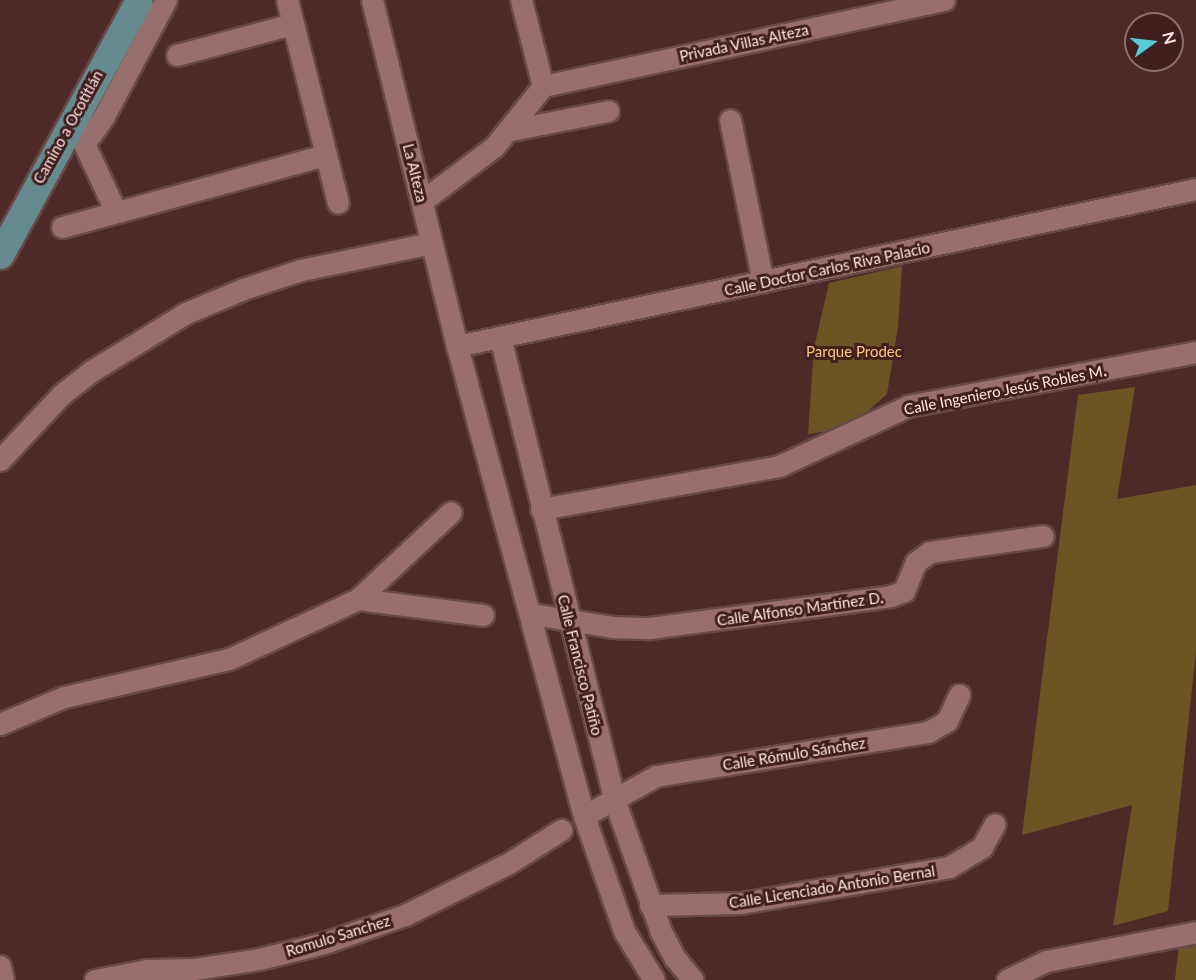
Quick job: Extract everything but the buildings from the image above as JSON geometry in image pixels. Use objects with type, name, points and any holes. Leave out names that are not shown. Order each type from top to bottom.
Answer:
[{"type":"main road","name":"Camino a Ocotitlán","points":[[0,255],[72,116],[139,0]]},
{"type":"street","points":[[84,144],[116,96],[166,0]]},
{"type":"street","points":[[287,0],[338,203]]},
{"type":"street","name":"La Alteza","points":[[372,0],[457,346]]},
{"type":"street","points":[[422,201],[477,162],[511,130],[543,86],[521,0]]},
{"type":"street","name":"Privada Villas Alteza","points":[[543,86],[944,0]]},
{"type":"street","points":[[177,55],[293,24]]},
{"type":"street","points":[[511,130],[608,111]]},
{"type":"street","points":[[72,116],[116,212]]},
{"type":"street","points":[[730,120],[763,282]]},
{"type":"street","points":[[62,227],[325,155]]},
{"type":"street","name":"Calle Doctor Carlos Riva Palacio","points":[[457,346],[1196,189]]},
{"type":"street","points":[[0,460],[62,394],[93,370],[186,314],[243,289],[301,270],[431,243]]},
{"type":"street","name":"Calle Francisco Patiño","points":[[500,337],[614,799],[650,905],[682,976]]},
{"type":"street","points":[[457,346],[532,614],[584,816],[624,931],[654,980]]},
{"type":"street","name":"Calle Ingeniero Jesús Robles M.","points":[[541,509],[779,466],[908,406],[1196,352]]},
{"type":"street","points":[[0,724],[64,697],[229,659],[358,599],[451,512]]},
{"type":"street","name":"Calle Alfonso Martínez D.","points":[[532,614],[649,628],[891,596],[904,591],[916,562],[930,552],[1043,536]]},
{"type":"street","points":[[358,599],[483,615]]},
{"type":"street","name":"Calle Rómulo Sánchez","points":[[584,816],[657,777],[683,770],[928,732],[947,721],[959,695]]},
{"type":"street","name":"Calle Licenciado Antonio Bernal","points":[[650,905],[741,903],[949,867],[982,847],[995,824]]},
{"type":"street","name":"Romulo Sanchez","points":[[95,980],[147,970],[194,969],[259,959],[324,943],[405,915],[509,863],[561,830]]},
{"type":"street","points":[[1007,980],[1046,961],[1196,932]]},
{"type":"street","points":[[0,966],[3,980]]},
{"type":"green space","name":"Parque Prodec","points":[[902,266],[898,327],[887,394],[849,428],[808,434],[814,348],[829,283]]},
{"type":"green space","points":[[1135,387],[1117,499],[1196,485],[1196,652],[1168,911],[1113,926],[1132,805],[1022,835],[1078,395]]},
{"type":"green space","points":[[1196,941],[1196,980],[1175,980],[1179,944]]}]
